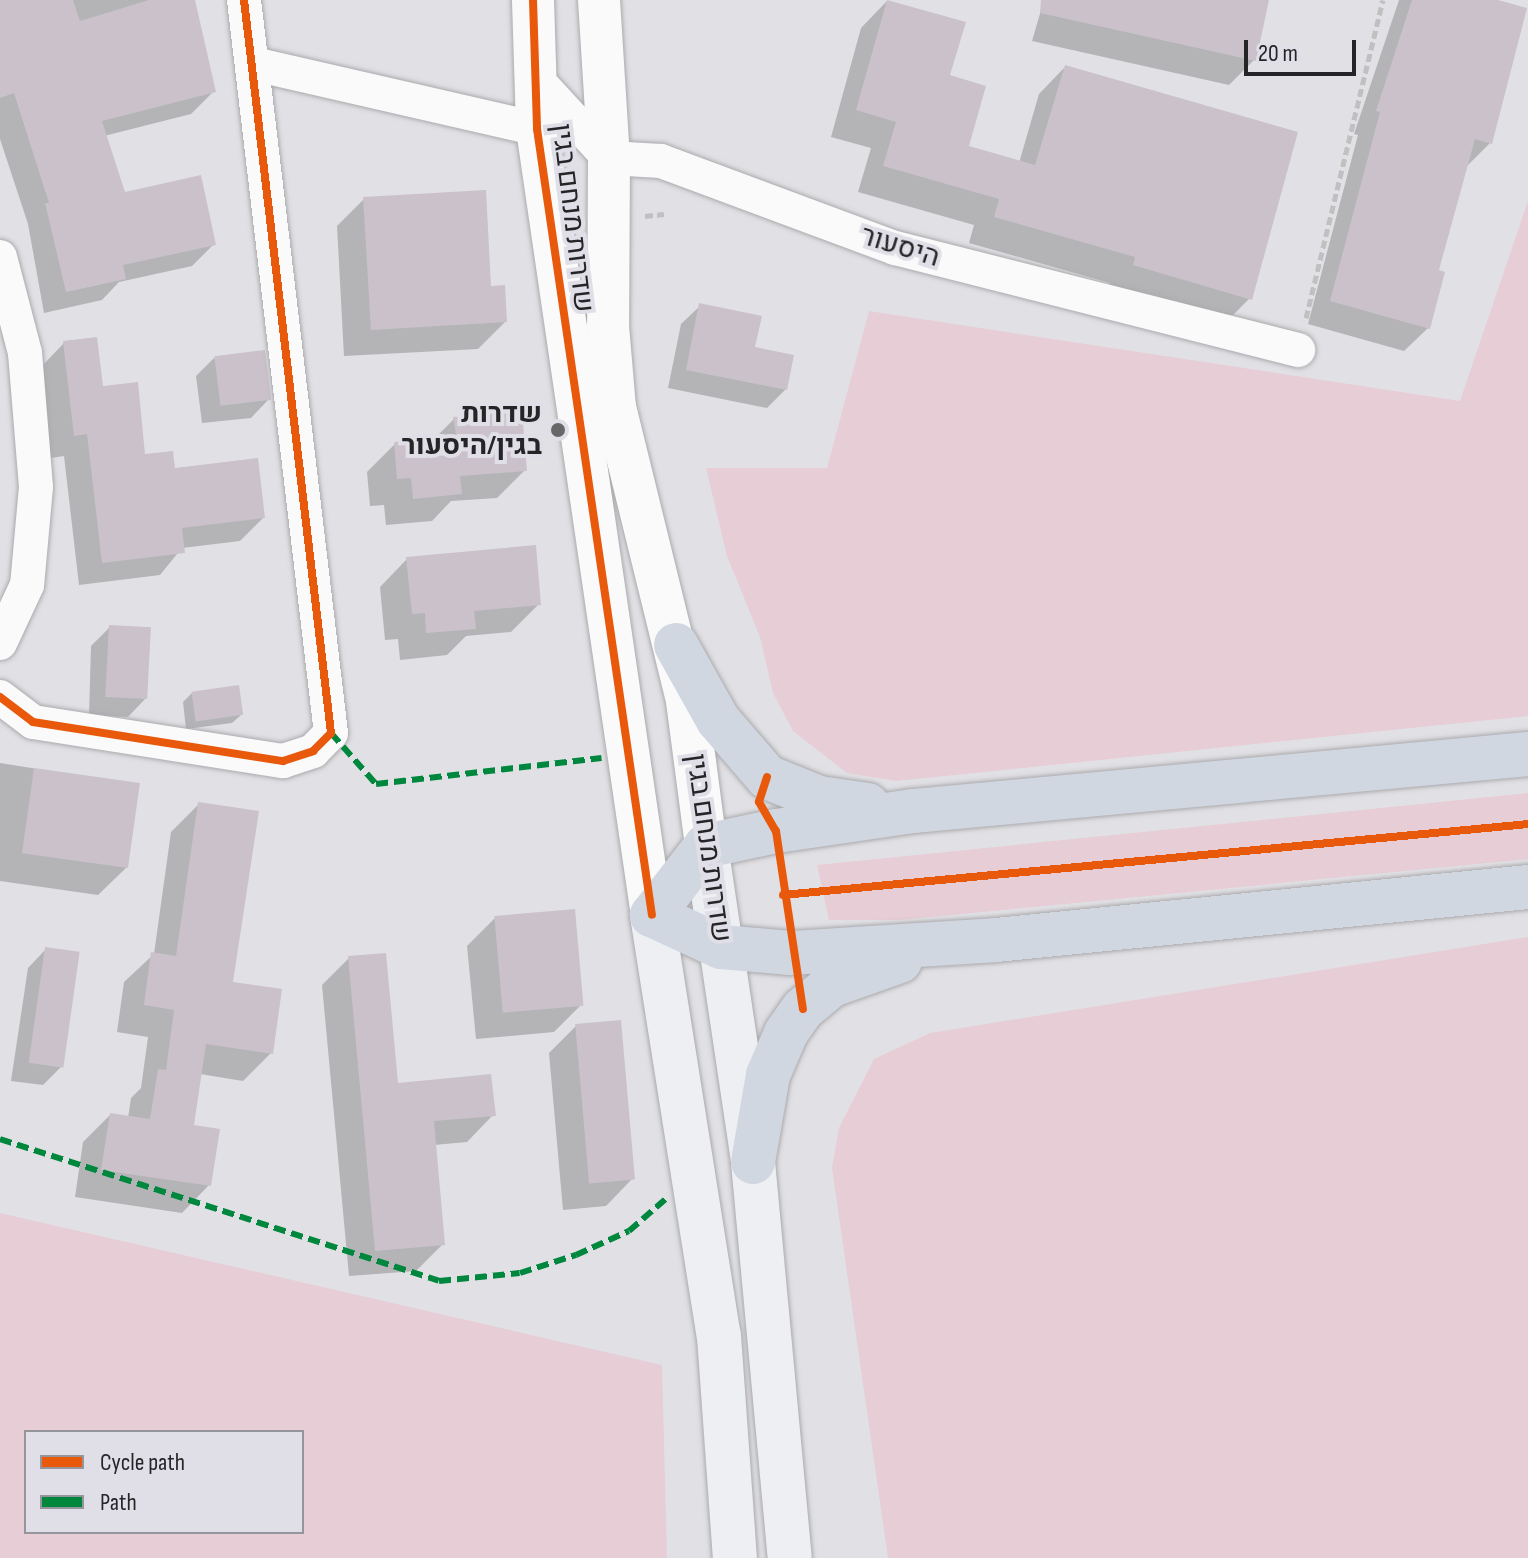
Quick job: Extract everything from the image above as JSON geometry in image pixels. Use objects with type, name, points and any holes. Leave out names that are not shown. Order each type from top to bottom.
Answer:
[{"type":"highway","points":[[676,645],[718,720],[767,777],[819,798],[913,811]]},
{"type":"highway","points":[[1528,754],[913,811],[706,846],[652,915],[721,947],[791,953],[996,940],[1528,887]]},
{"type":"highway","points":[[753,1162],[768,1075],[781,1042],[803,1009],[832,985],[872,968],[996,940]]},
{"type":"main road","name":"שדרות מנחם בגין","points":[[706,846],[753,1162],[790,1555]]},
{"type":"main road","name":"שדרות מנחם בגין","points":[[652,915],[719,1336],[735,1558]]},
{"type":"street","points":[[0,697],[33,722],[283,761],[313,751],[331,733],[244,0]]},
{"type":"street","name":"שדרות מנחם בגין","points":[[533,0],[538,81],[537,129],[652,915]]},
{"type":"street","name":"שדרות מנחם בגין","points":[[599,0],[609,158],[608,326],[615,407],[676,645],[706,846]]},
{"type":"street","points":[[254,64],[537,129]]},
{"type":"street","points":[[538,81],[609,158]]},
{"type":"street","name":"היסעור","points":[[609,158],[661,161],[895,248],[1298,350]]},
{"type":"street","points":[[0,257],[25,353],[36,487],[27,585],[0,643]]},
{"type":"path","points":[[1298,350],[1383,0]]},
{"type":"shaded area","points":[[1528,201],[1528,716],[896,781],[847,773],[793,731],[773,693],[760,637],[727,556],[706,468],[827,468],[869,311],[1460,401]]},
{"type":"shaded area","points":[[1528,793],[1528,859],[901,920],[829,920],[817,865]]},
{"type":"shaded area","points":[[1528,937],[1528,1558],[888,1558],[832,1168],[839,1128],[874,1059],[930,1033]]},
{"type":"shaded area","points":[[0,1213],[662,1365],[667,1558],[0,1558]]},
{"type":"building","points":[[0,0],[73,0],[80,21],[149,0],[195,0],[216,92],[102,121],[125,192],[201,175],[216,245],[123,265],[126,279],[66,292],[45,203],[49,203],[14,93],[0,98]]},
{"type":"building","points":[[887,0],[966,22],[950,75],[986,86],[969,146],[1035,165],[1065,65],[1298,132],[1252,300],[1133,265],[1135,257],[994,217],[999,199],[883,166],[896,122],[856,110]]},
{"type":"building","points":[[1041,0],[1269,0],[1256,61],[1040,13]]},
{"type":"building","points":[[1412,0],[1498,0],[1527,8],[1492,144],[1475,139],[1439,270],[1445,272],[1430,329],[1330,301],[1380,112],[1376,111]]},
{"type":"building","points":[[486,190],[491,286],[505,285],[507,322],[371,330],[363,197]]},
{"type":"building","points":[[699,303],[762,316],[755,347],[794,355],[787,390],[686,370]]},
{"type":"building","points":[[97,337],[103,386],[138,382],[145,454],[173,451],[175,468],[258,458],[265,518],[182,528],[185,553],[102,563],[87,434],[74,436],[63,341]]},
{"type":"building","points":[[265,350],[271,400],[220,406],[214,356]]},
{"type":"building","points":[[522,411],[527,471],[460,476],[462,494],[413,499],[411,478],[397,479],[394,442],[456,435],[453,417]]},
{"type":"building","points":[[536,545],[541,605],[474,611],[476,629],[426,633],[425,613],[412,614],[406,557]]},
{"type":"building","points":[[109,625],[151,627],[147,699],[105,697]]},
{"type":"building","points":[[239,685],[243,715],[196,721],[191,692]]},
{"type":"building","points":[[34,768],[140,783],[128,868],[22,853]]},
{"type":"building","points":[[198,802],[259,811],[233,982],[282,989],[273,1054],[206,1044],[194,1125],[220,1129],[211,1186],[101,1170],[110,1113],[150,1119],[158,1069],[166,1070],[174,1010],[144,1005],[151,952],[176,956]]},
{"type":"building","points":[[575,909],[583,1006],[503,1013],[494,916]]},
{"type":"building","points":[[45,947],[80,952],[63,1068],[29,1063]]},
{"type":"building","points":[[386,953],[398,1083],[491,1074],[496,1116],[434,1121],[445,1245],[375,1251],[348,956]]},
{"type":"building","points":[[621,1020],[635,1179],[589,1183],[575,1024]]},
{"type":"marked path","points":[[331,733],[376,784],[602,758]]},
{"type":"marked path","points":[[0,1139],[439,1281],[520,1273],[576,1255],[629,1231],[668,1197]]},
{"type":"cycle path","points":[[0,697],[33,722],[283,761],[313,751],[331,733],[244,0]]},
{"type":"cycle path","points":[[533,0],[537,129],[652,915]]},
{"type":"cycle path","points":[[767,777],[759,802],[776,831],[803,1009]]},
{"type":"cycle path","points":[[783,895],[1528,824]]},
{"type":"place","name":"שדרות בגין/היסעור","points":[[558,430]]}]
